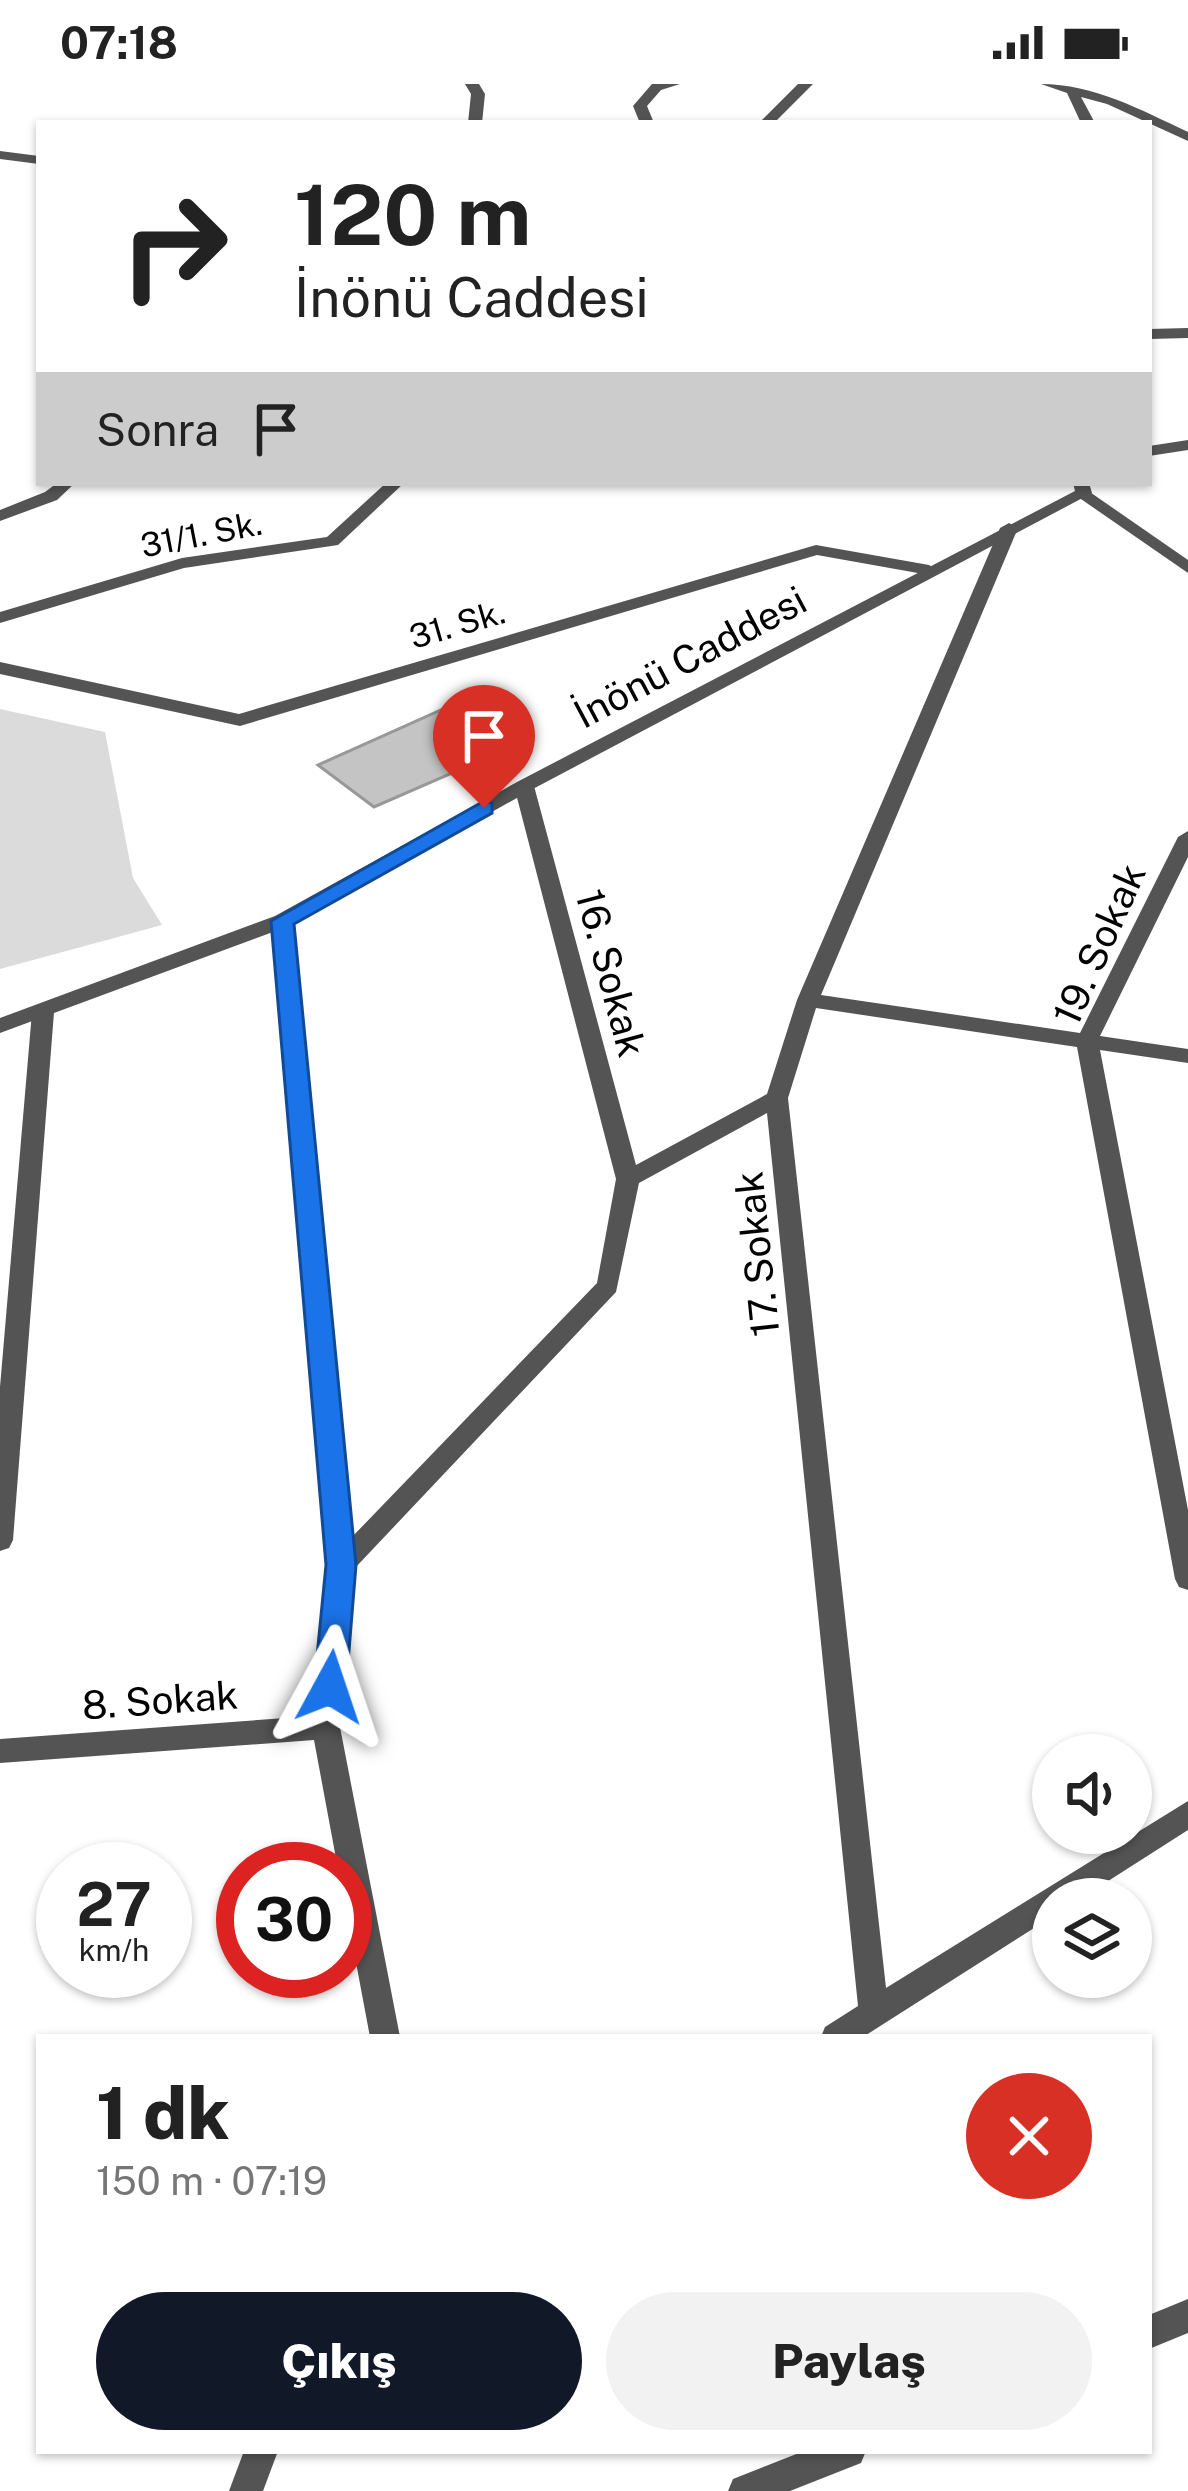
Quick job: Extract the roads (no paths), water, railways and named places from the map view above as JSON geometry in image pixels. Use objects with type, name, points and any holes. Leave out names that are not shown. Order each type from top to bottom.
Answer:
[{"type":"street","points":[[472,84],[478,94],[475,120]]},
{"type":"street","points":[[646,120],[640,106],[657,87],[673,84]]},
{"type":"street","points":[[769,120],[806,84]]},
{"type":"street","points":[[1048,84],[1073,94],[1112,100],[1188,137]]},
{"type":"street","points":[[1073,94],[1086,120]]},
{"type":"street","points":[[0,154],[36,160]]},
{"type":"street","points":[[1152,334],[1188,333]]},
{"type":"street","points":[[1152,451],[1188,446]]},
{"type":"street","points":[[0,516],[51,496],[63,486]]},
{"type":"street","name":"31/1. Sk.","points":[[0,618],[182,563],[332,541],[393,486]]},
{"type":"street","points":[[1082,488],[1188,568]]},
{"type":"street","name":"İnönü Caddesi","points":[[0,1026],[282,921],[1082,488]]},
{"type":"street","name":"17. Sokak","points":[[874,2014],[777,1098],[808,1000],[1009,528]]},
{"type":"street","name":"31. Sk.","points":[[0,668],[241,720],[816,550],[929,570]]},
{"type":"street","name":"16. Sokak","points":[[524,786],[628,1179]]},
{"type":"street","name":"19. Sokak","points":[[1188,837],[1087,1041],[1188,1579]]},
{"type":"street","points":[[282,921],[341,1565],[326,1727],[384,2034]]},
{"type":"street","points":[[808,1000],[1188,1055]]},
{"type":"street","points":[[0,1540],[43,1012]]},
{"type":"street","points":[[341,1565],[608,1286],[628,1179],[777,1098]]},
{"type":"street","name":"8. Sokak","points":[[0,1751],[326,1727]]},
{"type":"street","points":[[1088,1878],[1188,1814]]},
{"type":"street","points":[[841,2034],[1032,1914]]},
{"type":"street","points":[[1152,2331],[1188,2316]]},
{"type":"street","points":[[246,2491],[261,2454]]},
{"type":"street","points":[[745,2491],[841,2454]]}]
